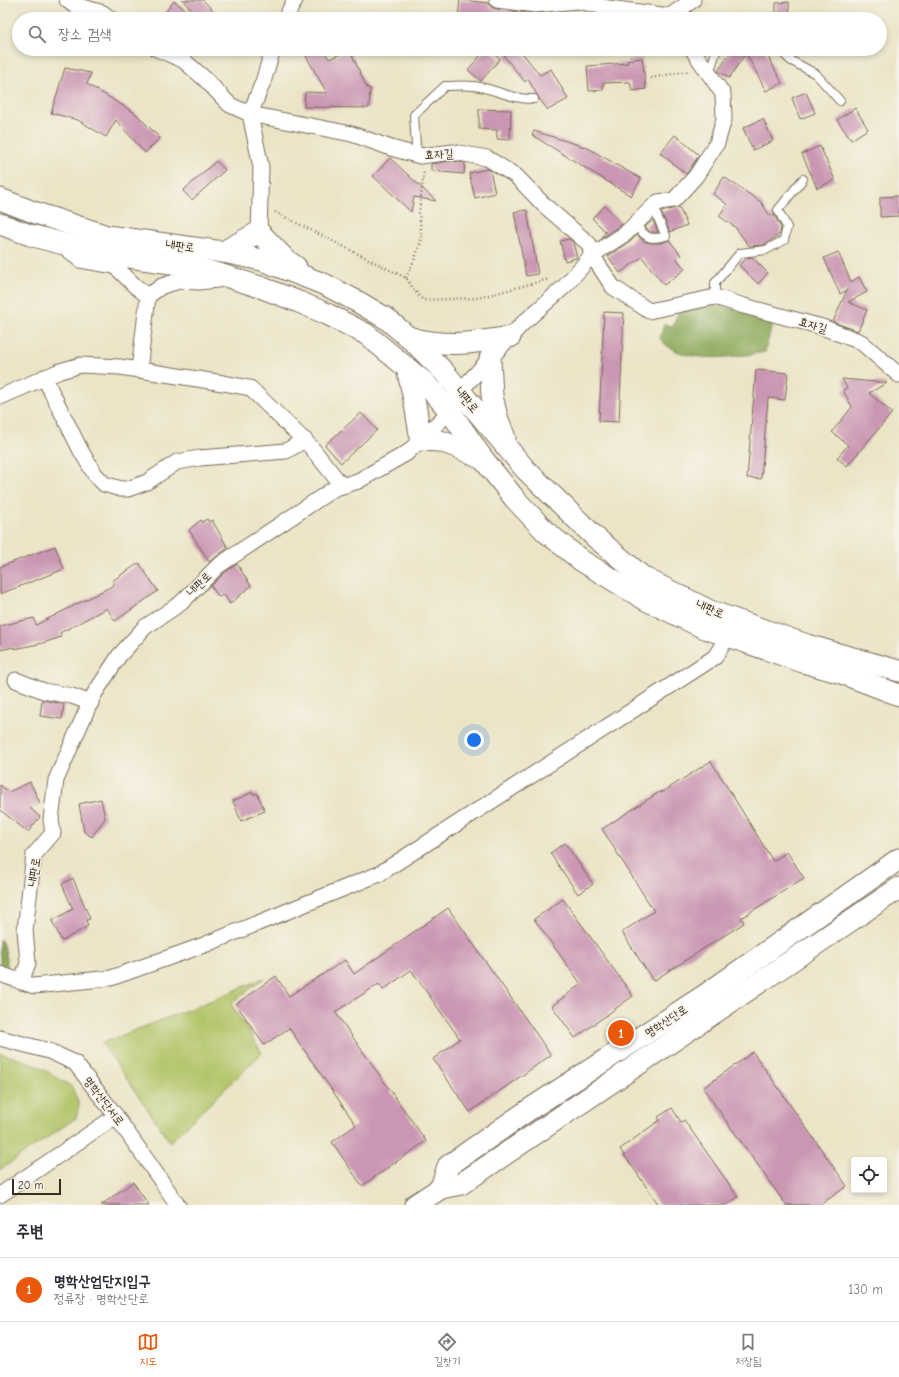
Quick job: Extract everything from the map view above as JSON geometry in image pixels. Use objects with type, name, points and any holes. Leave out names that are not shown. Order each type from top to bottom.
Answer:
[{"type":"street","points":[[67,0],[72,4],[97,12]]},
{"type":"street","points":[[289,12],[295,0]]},
{"type":"street","points":[[497,0],[535,5],[578,1],[634,12]]},
{"type":"street","points":[[678,12],[693,0]]},
{"type":"street","name":"효자길","points":[[174,56],[183,60],[205,79],[230,105],[250,114],[352,134],[391,148],[420,156],[453,152],[487,158],[516,176],[544,205],[589,244],[592,255],[613,287],[649,311],[715,297],[822,327],[861,342],[899,375]]},
{"type":"street","points":[[271,56],[263,82],[250,114],[261,167],[259,232],[285,260],[312,280]]},
{"type":"street","points":[[450,411],[460,391],[490,358],[522,324],[566,286],[592,255],[626,234],[658,202],[674,200],[696,176],[717,143],[724,119],[723,94],[697,56]]},
{"type":"street","name":"내판로","points":[[0,199],[36,213],[107,236],[223,252],[262,260],[326,285],[387,319],[408,337],[444,372],[525,469],[595,538],[644,578],[710,611],[807,644],[899,671]]},
{"type":"street","name":"내판로","points":[[0,224],[30,235],[62,244],[122,256],[178,264],[234,279],[260,287],[327,314],[366,334],[424,382],[450,411],[484,460],[515,499],[546,532],[582,560],[646,600],[702,626],[899,695]]},
{"type":"street","points":[[223,252],[259,232]]},
{"type":"street","points":[[62,244],[80,260],[115,266],[135,286],[148,296]]},
{"type":"street","points":[[139,370],[148,296],[162,286],[179,281],[199,282],[234,279]]},
{"type":"street","points":[[408,337],[426,342],[471,344],[510,337]]},
{"type":"street","points":[[490,358],[492,396],[497,417],[510,450]]},
{"type":"street","points":[[0,397],[60,370],[81,365],[120,367],[250,388],[311,446],[342,486]]},
{"type":"street","points":[[407,368],[421,440],[440,441],[457,447],[484,460]]},
{"type":"street","points":[[44,377],[81,451],[94,473],[104,484],[121,489],[128,489],[147,482],[177,462],[200,458],[286,451],[305,440]]},
{"type":"street","name":"내판로","points":[[22,982],[28,963],[25,930],[34,855],[53,833],[51,820],[56,780],[93,696],[119,656],[145,627],[181,603],[218,566],[335,488],[358,481],[407,453],[450,411]]},
{"type":"street","points":[[0,974],[34,986],[111,978],[204,946],[379,874],[715,657],[728,636]]},
{"type":"street","points":[[16,680],[44,691],[72,696],[91,702]]},
{"type":"street","name":"명학산단로","points":[[441,1188],[448,1166],[527,1111],[705,995],[899,859]]},
{"type":"street","name":"명학산단로","points":[[414,1205],[441,1188],[461,1184],[899,888]]},
{"type":"street","name":"명학산단서로","points":[[0,1038],[49,1051],[75,1063],[116,1116],[178,1205]]},
{"type":"street","points":[[0,1195],[116,1116]]},
{"type":"lane","points":[[707,70],[714,56]]},
{"type":"lane","points":[[786,56],[790,60],[816,74],[840,101]]},
{"type":"lane","points":[[420,156],[416,146],[414,115],[446,86],[474,86],[528,100],[534,99]]},
{"type":"lane","points":[[715,297],[715,283],[740,253],[766,250],[784,240],[787,228],[778,210],[803,180]]},
{"type":"lane","points":[[635,225],[645,236],[654,240],[666,236],[653,207]]},
{"type":"path","points":[[651,78],[707,70]]},
{"type":"path","points":[[406,278],[422,238],[418,213],[424,168],[420,156]]},
{"type":"path","points":[[260,204],[406,278],[423,300],[478,298],[555,277]]},
{"type":"green space","points":[[717,304],[773,321],[765,352],[710,358],[682,353],[670,348],[660,339],[664,324],[673,326],[678,312]]},
{"type":"green space","points":[[0,939],[7,960],[7,967],[0,965]]},
{"type":"green space","points":[[264,978],[231,1004],[262,1053],[170,1142],[102,1043],[205,1003]]},
{"type":"green space","points":[[0,1053],[35,1064],[72,1087],[79,1105],[76,1118],[0,1170]]},
{"type":"building","points":[[182,0],[203,0],[214,12],[193,12]]},
{"type":"building","points":[[460,0],[489,3],[491,7],[496,9],[519,12],[459,12]]},
{"type":"building","points":[[174,1],[186,10],[184,12],[165,12]]},
{"type":"building","points":[[789,2],[790,12],[776,12],[776,3]]},
{"type":"building","points":[[306,56],[327,56],[329,59],[336,56],[353,56],[367,88],[370,88],[369,108],[304,107],[305,92],[327,93]]},
{"type":"building","points":[[480,56],[497,56],[500,59],[481,81],[468,70]]},
{"type":"building","points":[[504,56],[525,56],[540,75],[551,69],[568,99],[548,110],[540,100],[528,79],[525,82]]},
{"type":"building","points":[[728,56],[744,56],[729,78],[718,71]]},
{"type":"building","points":[[748,56],[768,56],[782,83],[766,91]]},
{"type":"building","points":[[642,58],[646,89],[632,91],[630,82],[603,83],[603,90],[589,91],[587,66],[628,63],[627,60]]},
{"type":"building","points":[[65,68],[91,73],[87,84],[135,113],[160,138],[145,153],[116,120],[106,137],[78,120],[51,113]]},
{"type":"building","points":[[806,92],[815,113],[800,119],[792,98]]},
{"type":"building","points":[[855,108],[868,129],[851,140],[837,120]]},
{"type":"building","points":[[479,109],[511,110],[510,140],[497,139],[497,130],[479,129]]},
{"type":"building","points":[[763,119],[773,141],[753,150],[743,128]]},
{"type":"building","points":[[534,131],[588,148],[641,179],[631,196],[532,135]]},
{"type":"building","points":[[675,135],[699,155],[686,174],[660,153]]},
{"type":"building","points":[[820,146],[835,180],[817,188],[802,154]]},
{"type":"building","points":[[390,158],[436,201],[414,197],[411,212],[373,176]]},
{"type":"building","points":[[216,161],[225,170],[192,200],[183,191]]},
{"type":"building","points":[[453,161],[465,163],[464,174],[431,171],[431,164]]},
{"type":"building","points":[[488,169],[490,170],[495,193],[475,198],[469,173]]},
{"type":"building","points":[[724,177],[761,202],[770,216],[774,214],[781,228],[780,234],[764,245],[749,246],[735,227],[719,216],[727,204],[713,194]]},
{"type":"building","points":[[899,196],[899,216],[880,217],[880,197]]},
{"type":"building","points":[[605,206],[622,224],[603,237],[602,236],[606,232],[592,218]]},
{"type":"building","points":[[679,207],[687,225],[670,232],[661,212]]},
{"type":"building","points":[[527,210],[538,274],[526,276],[514,212]]},
{"type":"building","points":[[653,220],[658,232],[650,232],[645,227]]},
{"type":"building","points":[[637,235],[645,242],[651,243],[661,243],[669,240],[681,255],[677,259],[685,269],[664,285],[642,257],[620,273],[608,256],[630,242]]},
{"type":"building","points":[[569,239],[573,242],[577,258],[565,261],[560,241]]},
{"type":"building","points":[[838,252],[851,282],[859,277],[867,292],[848,302],[867,310],[858,331],[833,322],[847,290],[840,294],[824,258]]},
{"type":"building","points":[[752,257],[768,273],[758,284],[739,265],[747,258]]},
{"type":"building","points":[[604,312],[624,313],[619,422],[599,421]]},
{"type":"building","points":[[756,370],[788,373],[785,400],[768,398],[761,479],[747,478]]},
{"type":"building","points":[[842,379],[887,383],[869,393],[892,413],[847,466],[837,458],[848,445],[832,432],[852,407],[843,390],[847,388]]},
{"type":"building","points":[[361,413],[377,430],[341,463],[325,445]]},
{"type":"building","points":[[207,519],[209,522],[212,520],[228,548],[209,562],[189,530],[201,520],[202,522]]},
{"type":"building","points":[[55,546],[64,569],[0,594],[0,567]]},
{"type":"building","points":[[139,563],[158,591],[115,621],[107,608],[60,633],[61,637],[43,643],[14,649],[14,647],[0,650],[0,626],[34,618],[36,625],[114,585],[112,581]]},
{"type":"building","points":[[237,564],[251,586],[230,604],[224,594],[219,597],[211,586],[224,573]]},
{"type":"building","points":[[42,700],[64,704],[62,719],[40,716]]},
{"type":"building","points":[[711,761],[773,861],[787,852],[804,878],[741,918],[744,923],[653,981],[622,932],[654,911],[602,829]]},
{"type":"building","points":[[30,782],[40,803],[30,808],[40,817],[28,832],[0,810],[0,785],[9,792]]},
{"type":"building","points":[[253,792],[254,795],[257,793],[265,811],[241,821],[233,801]]},
{"type":"building","points":[[101,799],[105,818],[92,837],[84,832],[79,804]]},
{"type":"building","points":[[565,843],[593,884],[578,894],[550,853]]},
{"type":"building","points":[[73,878],[90,919],[86,920],[88,926],[62,941],[52,921],[73,909],[62,884]]},
{"type":"building","points":[[563,899],[633,996],[575,1038],[552,1006],[581,984],[534,919]]},
{"type":"building","points":[[448,908],[551,1055],[470,1112],[433,1059],[460,1039],[411,970],[383,990],[379,984],[335,1012],[426,1141],[362,1186],[332,1142],[356,1125],[289,1028],[264,1045],[236,1004],[276,976],[289,996],[345,960],[354,974]]},
{"type":"building","points":[[753,1052],[847,1186],[820,1205],[786,1205],[703,1088]]},
{"type":"building","points":[[672,1108],[681,1122],[684,1120],[738,1197],[727,1205],[659,1205],[620,1149],[660,1120],[658,1117]]},
{"type":"building","points":[[133,1182],[149,1205],[101,1205]]},
{"type":"place","name":"명학산업단지입구","points":[[621,1033]]}]
